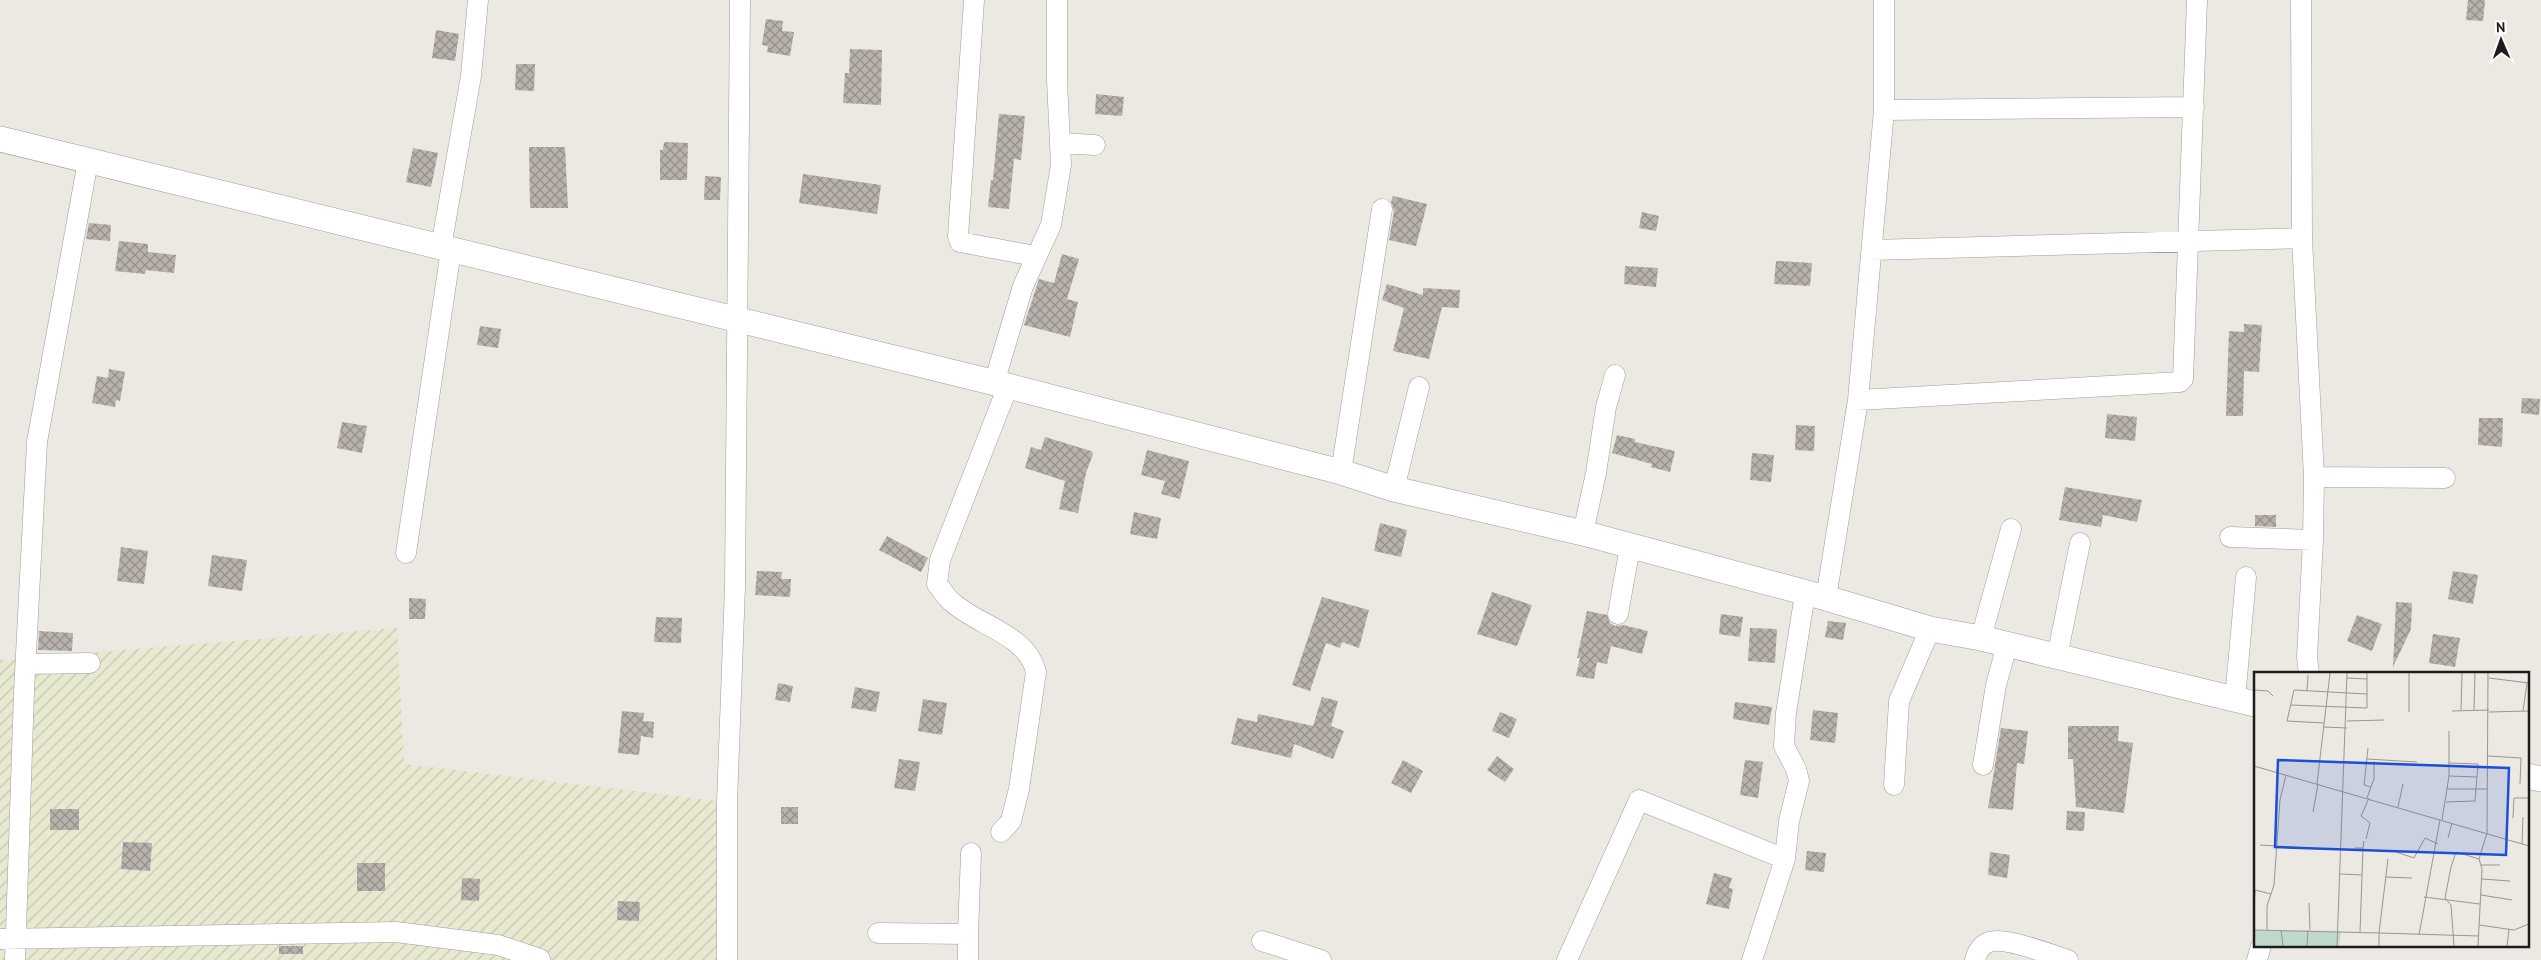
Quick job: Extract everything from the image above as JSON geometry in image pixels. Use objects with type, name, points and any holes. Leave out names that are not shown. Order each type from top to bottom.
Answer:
[{"type":"street","points":[[406,553],[446,248],[471,76],[478,0]]},
{"type":"street","points":[[727,960],[727,802],[734,587],[738,319],[740,0]]},
{"type":"street","points":[[974,0],[958,236],[960,242],[1035,256]]},
{"type":"street","points":[[1001,832],[1011,821],[1022,772],[1036,672],[1033,660],[1028,651],[1017,643],[952,602],[937,584],[940,560],[1001,384],[1024,286],[1035,256],[1051,225],[1061,165],[1057,0]]},
{"type":"street","points":[[1752,960],[1785,859],[1789,821],[1799,781],[1796,769],[1784,746],[1786,713],[1816,596],[1858,400],[1884,110],[1884,0]]},
{"type":"street","points":[[1858,400],[2180,382],[2183,379],[2185,372],[2190,242],[2197,0]]},
{"type":"street","points":[[2301,0],[2302,238],[2314,477],[2307,657],[2309,672]]},
{"type":"street","points":[[1884,110],[2194,107]]},
{"type":"street","points":[[0,139],[1001,384],[1341,472],[1394,489],[1583,533],[1930,629],[1981,638],[2245,701],[2246,577]]},
{"type":"street","points":[[1060,143],[1095,145]]},
{"type":"street","points":[[15,960],[8,939],[26,664],[37,442],[88,161]]},
{"type":"street","points":[[1341,472],[1382,209]]},
{"type":"street","points":[[1872,250],[2302,238]]},
{"type":"street","points":[[1583,533],[1596,473],[1606,407],[1615,376]]},
{"type":"street","points":[[1394,489],[1419,387]]},
{"type":"street","points":[[2314,477],[2445,478]]},
{"type":"street","points":[[1981,638],[2011,530]]},
{"type":"street","points":[[2230,537],[2313,540]]},
{"type":"street","points":[[2057,656],[2080,544]]},
{"type":"street","points":[[1618,614],[1630,547]]},
{"type":"street","points":[[1894,786],[1899,700],[1930,629]]},
{"type":"street","points":[[1983,765],[1996,685],[2007,645]]},
{"type":"street","points":[[26,664],[90,663]]},
{"type":"street","points":[[2528,776],[2541,779]]},
{"type":"street","points":[[1567,960],[1639,800],[1785,859]]},
{"type":"street","points":[[968,960],[971,852]]},
{"type":"street","points":[[8,939],[396,932],[498,945],[540,959]]},
{"type":"street","points":[[878,933],[968,934]]},
{"type":"street","points":[[1262,941],[1321,960]]},
{"type":"street","points":[[1975,960],[1980,949],[1990,942],[2005,941],[2068,960]]},
{"type":"green space","points":[[397,628],[404,764],[727,802],[727,960],[0,960],[0,660]]},
{"type":"building","points":[[2468,0],[2485,0],[2483,21],[2466,20]]},
{"type":"building","points":[[766,19],[783,21],[782,31],[794,32],[790,56],[767,52],[768,46],[762,45]]},
{"type":"building","points":[[436,30],[459,34],[455,61],[432,58]]},
{"type":"building","points":[[850,49],[882,50],[881,105],[843,103],[845,73],[849,73]]},
{"type":"building","points":[[516,64],[535,64],[534,91],[515,90]]},
{"type":"building","points":[[1096,94],[1124,97],[1122,116],[1095,114]]},
{"type":"building","points":[[999,114],[1025,116],[1021,160],[1014,159],[1009,209],[988,207],[991,180],[993,180]]},
{"type":"building","points":[[664,142],[688,143],[687,180],[660,180],[660,150],[663,150]]},
{"type":"building","points":[[529,147],[565,147],[568,208],[530,208]]},
{"type":"building","points":[[413,148],[438,153],[431,187],[406,182]]},
{"type":"building","points":[[803,174],[881,185],[877,214],[799,203]]},
{"type":"building","points":[[705,176],[721,177],[720,200],[704,200]]},
{"type":"building","points":[[1393,196],[1427,204],[1416,246],[1389,240],[1394,211],[1391,202]]},
{"type":"building","points":[[1642,212],[1659,216],[1656,231],[1639,228]]},
{"type":"building","points":[[89,223],[111,225],[110,241],[86,239]]},
{"type":"building","points":[[119,241],[148,244],[148,252],[176,255],[174,273],[146,270],[145,274],[115,271]]},
{"type":"building","points":[[1062,254],[1079,259],[1067,299],[1078,302],[1070,337],[1024,325],[1039,279],[1054,283]]},
{"type":"building","points":[[1776,261],[1812,263],[1810,286],[1774,284]]},
{"type":"building","points":[[1625,266],[1658,268],[1656,287],[1624,284]]},
{"type":"building","points":[[1387,284],[1423,295],[1423,288],[1460,290],[1459,308],[1442,307],[1429,359],[1393,351],[1404,308],[1382,300]]},
{"type":"building","points":[[2244,324],[2262,325],[2259,372],[2244,371],[2243,416],[2226,416],[2229,331],[2244,332]]},
{"type":"building","points":[[480,326],[501,329],[498,348],[477,345]]},
{"type":"building","points":[[109,369],[125,372],[120,401],[116,400],[115,407],[92,403],[97,376],[108,378]]},
{"type":"building","points":[[2522,398],[2540,399],[2539,415],[2521,413]]},
{"type":"building","points":[[2107,414],[2137,417],[2135,441],[2105,438]]},
{"type":"building","points":[[2479,418],[2503,418],[2502,447],[2478,445]]},
{"type":"building","points":[[342,422],[367,426],[362,453],[337,448]]},
{"type":"building","points":[[1796,425],[1815,426],[1814,451],[1795,450]]},
{"type":"building","points":[[1617,435],[1635,439],[1635,442],[1675,451],[1670,472],[1651,467],[1652,464],[1612,453]]},
{"type":"building","points":[[1045,437],[1091,451],[1093,454],[1086,473],[1078,513],[1059,509],[1065,481],[1025,468],[1031,447],[1041,450]]},
{"type":"building","points":[[1147,450],[1189,461],[1180,499],[1161,494],[1165,481],[1141,475]]},
{"type":"building","points":[[1752,453],[1774,455],[1771,482],[1750,480]]},
{"type":"building","points":[[2065,487],[2142,500],[2137,522],[2103,515],[2101,527],[2059,520]]},
{"type":"building","points":[[1134,512],[1161,518],[1157,539],[1130,534]]},
{"type":"building","points":[[2255,515],[2276,515],[2276,527],[2255,526]]},
{"type":"building","points":[[1380,523],[1407,530],[1401,557],[1374,551]]},
{"type":"building","points":[[887,536],[928,558],[921,572],[879,550]]},
{"type":"building","points":[[121,547],[148,551],[144,584],[117,581]]},
{"type":"building","points":[[212,555],[247,560],[242,591],[208,586]]},
{"type":"building","points":[[757,571],[782,572],[781,579],[791,579],[790,597],[755,595]]},
{"type":"building","points":[[2453,571],[2478,575],[2473,604],[2448,599]]},
{"type":"building","points":[[1492,592],[1532,605],[1517,646],[1477,634]]},
{"type":"building","points":[[1322,597],[1369,610],[1359,648],[1342,642],[1340,648],[1326,643],[1310,691],[1292,685]]},
{"type":"building","points":[[409,598],[426,599],[425,619],[409,619]]},
{"type":"building","points":[[2396,602],[2412,603],[2411,629],[2393,667]]},
{"type":"building","points":[[1587,611],[1607,615],[1610,623],[1615,626],[1623,625],[1648,631],[1642,654],[1611,646],[1607,664],[1597,662],[1594,679],[1576,676],[1580,658],[1577,658]]},
{"type":"building","points":[[1721,614],[1743,617],[1740,637],[1719,634]]},
{"type":"building","points":[[2357,615],[2382,624],[2372,651],[2347,641]]},
{"type":"building","points":[[656,617],[682,618],[681,643],[654,642]]},
{"type":"building","points":[[1828,621],[1846,623],[1843,640],[1825,637]]},
{"type":"building","points":[[1750,628],[1777,629],[1775,663],[1748,661]]},
{"type":"building","points":[[39,631],[73,633],[72,651],[38,650]]},
{"type":"building","points":[[2433,634],[2460,638],[2455,667],[2429,663]]},
{"type":"building","points":[[778,683],[793,686],[790,702],[775,700]]},
{"type":"building","points":[[855,687],[880,692],[876,712],[851,708]]},
{"type":"building","points":[[1322,697],[1338,701],[1331,726],[1344,731],[1333,759],[1294,744],[1291,758],[1231,744],[1237,718],[1257,722],[1258,714],[1313,726]]},
{"type":"building","points":[[923,699],[947,703],[942,735],[918,731]]},
{"type":"building","points":[[1735,702],[1772,707],[1769,725],[1733,719]]},
{"type":"building","points":[[1813,710],[1838,713],[1835,743],[1810,740]]},
{"type":"building","points":[[622,711],[644,713],[643,721],[654,722],[653,738],[641,736],[639,755],[618,753]]},
{"type":"building","points":[[1500,712],[1517,719],[1509,738],[1492,731]]},
{"type":"building","points":[[2068,726],[2119,726],[2118,741],[2133,743],[2124,813],[2076,807],[2073,759],[2068,759]]},
{"type":"building","points":[[2001,728],[2028,731],[2024,764],[2017,763],[2013,810],[1988,808]]},
{"type":"building","points":[[1497,756],[1514,769],[1505,782],[1487,770]]},
{"type":"building","points":[[899,759],[920,762],[915,791],[894,788]]},
{"type":"building","points":[[1403,760],[1423,771],[1411,793],[1391,783]]},
{"type":"building","points":[[1745,760],[1763,762],[1758,798],[1740,795]]},
{"type":"building","points":[[781,807],[798,807],[798,824],[781,824]]},
{"type":"building","points":[[50,809],[79,809],[79,830],[50,830]]},
{"type":"building","points":[[2067,811],[2085,812],[2084,831],[2066,830]]},
{"type":"building","points":[[123,842],[152,843],[150,871],[121,869]]},
{"type":"building","points":[[1807,851],[1826,853],[1824,872],[1805,870]]},
{"type":"building","points":[[1990,852],[2010,855],[2007,878],[1988,875]]},
{"type":"building","points":[[357,863],[385,863],[385,891],[357,891]]},
{"type":"building","points":[[1714,873],[1732,878],[1729,888],[1733,889],[1729,909],[1706,904]]},
{"type":"building","points":[[462,878],[480,879],[479,901],[461,900]]},
{"type":"building","points":[[618,901],[640,902],[639,921],[617,920]]},
{"type":"building","points":[[279,946],[303,946],[303,954],[279,954]]}]
